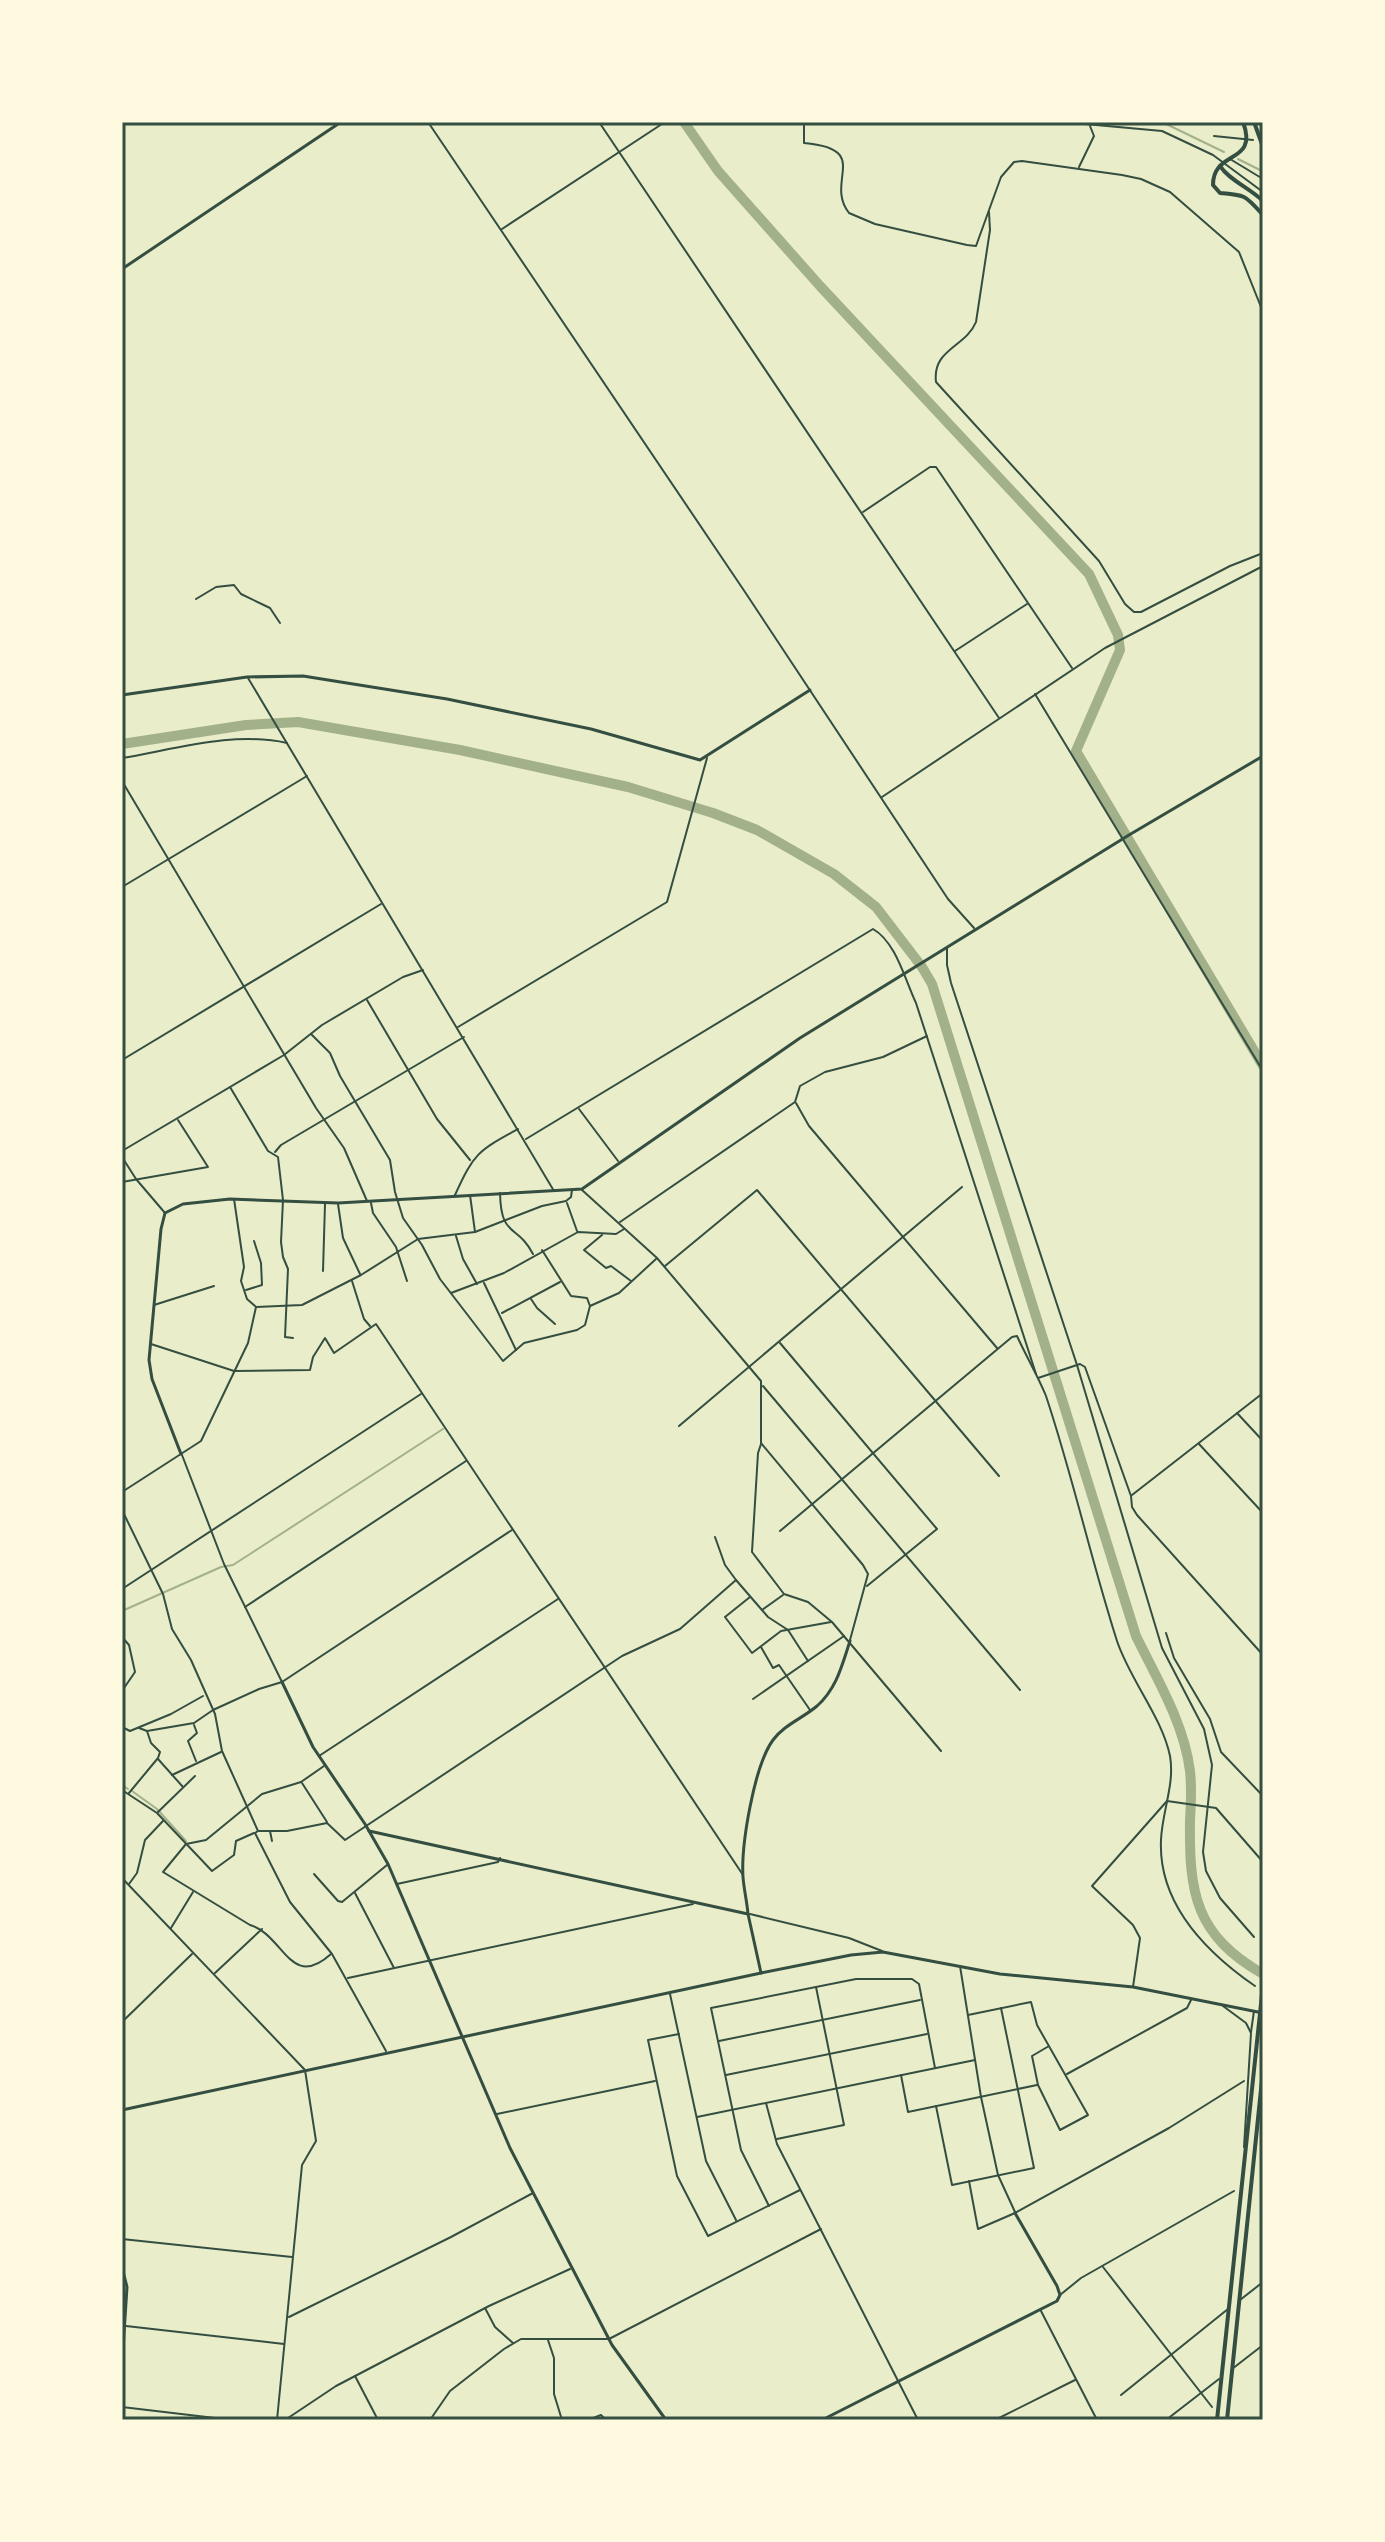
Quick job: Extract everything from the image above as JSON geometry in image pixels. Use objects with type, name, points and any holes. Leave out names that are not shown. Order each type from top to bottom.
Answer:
[{"type":"highway","points":[[1243,122],[1250,140],[1240,153],[1221,164],[1213,179],[1215,190],[1243,195],[1263,215]]},
{"type":"highway","points":[[1254,122],[1263,147]]},
{"type":"highway","points":[[1221,164],[1224,173],[1262,199]]},
{"type":"highway","points":[[1217,2420],[1263,1985]]},
{"type":"highway","points":[[1227,2420],[1263,2070]]},
{"type":"street","points":[[122,269],[341,122]]},
{"type":"street","points":[[428,122],[948,899],[975,929]]},
{"type":"street","points":[[599,122],[999,718]]},
{"type":"street","points":[[501,230],[665,122]]},
{"type":"street","points":[[804,122],[804,143],[836,151],[842,157],[841,197],[844,207],[857,218],[976,246],[1001,177],[1014,162],[1079,168],[1141,179],[1186,203],[1210,229],[1239,252],[1263,312]]},
{"type":"street","points":[[1063,122],[1162,131],[1263,192]]},
{"type":"street","points":[[1079,168],[1094,136],[1089,124]]},
{"type":"street","points":[[1214,136],[1250,140]]},
{"type":"street","points":[[1229,159],[1263,179]]},
{"type":"street","points":[[989,211],[990,230],[976,322],[972,332],[944,353],[935,374],[936,382],[1099,561],[1125,604],[1134,612],[1141,612],[1230,566],[1263,553]]},
{"type":"street","points":[[861,513],[930,467],[936,467],[1073,669]]},
{"type":"street","points":[[882,797],[1125,636],[1263,566]]},
{"type":"street","points":[[196,599],[216,587],[234,585],[241,594],[270,608],[280,623]]},
{"type":"street","points":[[954,652],[1029,603]]},
{"type":"street","points":[[122,695],[247,677],[303,676],[351,682],[591,729],[700,760],[810,690]]},
{"type":"street","points":[[247,677],[526,1139],[554,1191]]},
{"type":"street","points":[[1035,694],[1126,837],[1263,1071]]},
{"type":"street","points":[[122,758],[235,739],[257,738],[289,744]]},
{"type":"street","points":[[458,1027],[667,902],[707,756]]},
{"type":"street","points":[[666,2420],[609,2339],[571,2269],[496,2114],[388,1864],[299,1722],[226,1569],[152,1379],[150,1344],[153,1305],[165,1213],[183,1204],[234,1199],[338,1203],[582,1189],[800,1038],[1263,756]]},
{"type":"street","points":[[122,887],[308,775]]},
{"type":"street","points":[[122,781],[323,1120],[344,1148],[373,1213],[397,1251],[407,1281]]},
{"type":"street","points":[[122,1060],[384,902]]},
{"type":"street","points":[[526,1139],[873,929],[880,933],[904,973],[928,1036],[1038,1378]]},
{"type":"street","points":[[947,946],[951,983],[1076,1366],[1162,1648],[1204,1729],[1212,1765],[1203,1852],[1206,1871],[1220,1898],[1254,1937]]},
{"type":"street","points":[[122,1151],[284,1055],[366,999],[403,977],[424,970]]},
{"type":"street","points":[[366,999],[443,1127],[470,1160]]},
{"type":"street","points":[[311,1034],[330,1053],[340,1076],[390,1160],[403,1218],[440,1279],[503,1361],[524,1343],[577,1330],[585,1325],[590,1306],[587,1298],[571,1296],[542,1250]]},
{"type":"street","points":[[618,1223],[795,1102],[800,1086],[825,1072],[883,1057],[928,1036]]},
{"type":"street","points":[[274,1153],[281,1145],[464,1037]]},
{"type":"street","points":[[230,1087],[268,1151],[278,1157],[283,1200],[281,1242],[288,1269],[285,1337],[293,1338]]},
{"type":"street","points":[[795,1102],[809,1126],[997,1349]]},
{"type":"street","points":[[578,1108],[619,1163]]},
{"type":"street","points":[[122,1182],[208,1167],[177,1118]]},
{"type":"street","points":[[455,1195],[470,1160],[519,1128]]},
{"type":"street","points":[[122,1157],[165,1213]]},
{"type":"street","points":[[679,1426],[962,1187]]},
{"type":"street","points":[[582,1189],[657,1258],[1020,1690]]},
{"type":"street","points":[[234,1199],[244,1267],[241,1281],[243,1291],[256,1307],[302,1305],[361,1275],[418,1239],[475,1232],[542,1206],[566,1201],[571,1197],[572,1190]]},
{"type":"street","points":[[664,1267],[757,1190],[999,1476]]},
{"type":"street","points":[[500,1193],[500,1214],[504,1222],[533,1255]]},
{"type":"street","points":[[470,1194],[475,1232]]},
{"type":"street","points":[[566,1201],[578,1232]]},
{"type":"street","points":[[323,1271],[325,1203]]},
{"type":"street","points":[[338,1203],[343,1238],[361,1275]]},
{"type":"street","points":[[451,1294],[484,1282],[578,1232],[616,1234],[625,1228]]},
{"type":"street","points":[[604,1233],[584,1250],[606,1268],[611,1266],[632,1282]]},
{"type":"street","points":[[456,1235],[463,1259],[477,1284]]},
{"type":"street","points":[[243,1291],[262,1285],[261,1263],[254,1241]]},
{"type":"street","points":[[590,1306],[609,1299],[657,1258]]},
{"type":"street","points":[[352,1279],[364,1319],[372,1327]]},
{"type":"street","points":[[484,1282],[516,1350]]},
{"type":"street","points":[[500,1314],[561,1282]]},
{"type":"street","points":[[153,1305],[214,1286]]},
{"type":"street","points":[[531,1299],[555,1324]]},
{"type":"street","points":[[122,1492],[201,1441],[248,1343],[256,1307]]},
{"type":"street","points":[[150,1344],[234,1371],[310,1370],[313,1357],[325,1338],[334,1353],[376,1324],[743,1875]]},
{"type":"street","points":[[780,1531],[997,1349],[1017,1336],[1044,1392],[1073,1482],[1117,1641],[1129,1672],[1162,1732],[1170,1756],[1169,1801],[1161,1839],[1165,1877],[1187,1923],[1205,1946],[1255,1986]]},
{"type":"street","points":[[779,1342],[937,1529],[866,1587]]},
{"type":"street","points":[[1038,1378],[1076,1366],[1085,1367],[1131,1496],[1132,1507],[1263,1655]]},
{"type":"street","points":[[761,1385],[761,1443],[752,1552],[784,1594],[808,1602],[832,1622],[941,1751]]},
{"type":"street","points":[[122,1589],[422,1393]]},
{"type":"street","points":[[1131,1496],[1263,1393]]},
{"type":"street","points":[[1237,1413],[1263,1441]]},
{"type":"street","points":[[761,1443],[868,1574],[839,1677],[831,1691],[811,1711],[782,1731],[763,1756],[747,1825],[743,1875],[761,1973]]},
{"type":"street","points":[[1198,1443],[1263,1513]]},
{"type":"street","points":[[245,1607],[467,1461]]},
{"type":"street","points":[[122,1510],[162,1593],[172,1629],[191,1660],[213,1710],[222,1751],[290,1902],[332,1954],[387,2052]]},
{"type":"street","points":[[137,1728],[147,1731],[194,1723],[213,1710],[282,1682],[513,1530]]},
{"type":"street","points":[[715,1537],[725,1565],[736,1580],[761,1610],[788,1630],[808,1661]]},
{"type":"street","points":[[301,1782],[327,1823],[345,1840],[622,1656],[680,1629],[736,1580]]},
{"type":"street","points":[[761,1610],[784,1594]]},
{"type":"street","points":[[750,1597],[725,1617],[752,1653],[781,1631],[832,1622]]},
{"type":"street","points":[[319,1756],[559,1598]]},
{"type":"street","points":[[1166,1633],[1174,1658],[1210,1719],[1221,1752],[1263,1796]]},
{"type":"street","points":[[753,1699],[844,1635]]},
{"type":"street","points":[[122,1637],[129,1645],[135,1672],[122,1691]]},
{"type":"street","points":[[761,1647],[773,1668],[779,1665],[811,1711]]},
{"type":"street","points":[[122,1727],[130,1731],[171,1714],[204,1695]]},
{"type":"street","points":[[194,1723],[197,1733],[188,1741],[197,1762]]},
{"type":"street","points":[[128,1794],[160,1752],[151,1743],[147,1731]]},
{"type":"street","points":[[172,1775],[222,1751]]},
{"type":"street","points":[[158,1758],[184,1788]]},
{"type":"street","points":[[325,1765],[301,1782],[262,1794],[206,1840],[186,1844],[163,1872],[250,1925],[262,1929],[293,1964],[321,1964],[332,1954]]},
{"type":"street","points":[[159,1812],[195,1776]]},
{"type":"street","points":[[122,1790],[159,1812],[212,1871],[234,1855],[236,1841],[256,1832],[269,1829],[287,1831],[327,1823]]},
{"type":"street","points":[[1169,1801],[1216,1808],[1263,1862]]},
{"type":"street","points":[[1133,1987],[1140,1938],[1133,1925],[1092,1886],[1169,1801]]},
{"type":"street","points":[[129,1885],[137,1873],[145,1840],[164,1820]]},
{"type":"street","points":[[269,1829],[272,1841]]},
{"type":"street","points":[[369,1831],[748,1914],[849,1938],[883,1952],[1000,1974],[1133,1987],[1254,2010],[1261,2015]]},
{"type":"street","points":[[396,1884],[498,1862],[500,1858]]},
{"type":"street","points":[[314,1874],[342,1902],[388,1864]]},
{"type":"street","points":[[122,1878],[305,2070],[316,2141],[302,2165],[277,2420]]},
{"type":"street","points":[[171,1929],[193,1892]]},
{"type":"street","points":[[355,1892],[394,1968]]},
{"type":"street","points":[[346,1978],[699,1903]]},
{"type":"street","points":[[214,1974],[262,1929]]},
{"type":"street","points":[[122,2110],[761,1973],[851,1955],[883,1952]]},
{"type":"street","points":[[122,2022],[193,1953]]},
{"type":"street","points":[[960,1966],[981,2097],[998,2175],[1060,2295]]},
{"type":"street","points":[[769,2206],[741,2150],[711,2008],[856,1979],[912,1979],[919,1984],[935,2068]]},
{"type":"street","points":[[776,2139],[844,2125],[816,1987]]},
{"type":"street","points":[[670,1992],[706,2161],[737,2222]]},
{"type":"street","points":[[1066,2075],[1187,2008],[1191,1999]]},
{"type":"street","points":[[718,2041],[922,2000]]},
{"type":"street","points":[[968,2015],[1031,2002],[1037,2025],[1066,2075],[1088,2115],[1060,2130],[1038,2085],[1032,2056],[1049,2046]]},
{"type":"street","points":[[1223,2006],[1246,2023],[1251,2033]]},
{"type":"street","points":[[936,2106],[952,2185],[1034,2168],[1001,2008]]},
{"type":"street","points":[[1244,2156],[1254,2010]]},
{"type":"street","points":[[679,2034],[648,2040],[677,2176],[708,2236],[801,2190]]},
{"type":"street","points":[[725,2075],[929,2034]]},
{"type":"street","points":[[697,2117],[975,2060]]},
{"type":"street","points":[[901,2075],[908,2112],[1038,2085]]},
{"type":"street","points":[[496,2114],[657,2081]]},
{"type":"street","points":[[969,2181],[978,2229],[1015,2213],[1169,2128],[1244,2081]]},
{"type":"street","points":[[766,2103],[776,2139],[918,2420]]},
{"type":"street","points":[[822,2420],[1057,2301],[1081,2278],[1234,2191]]},
{"type":"street","points":[[288,2317],[533,2193]]},
{"type":"street","points":[[430,2420],[450,2391],[521,2339],[609,2339],[821,2229]]},
{"type":"street","points":[[122,2239],[294,2257]]},
{"type":"street","points":[[1102,2266],[1212,2407]]},
{"type":"street","points":[[122,2267],[127,2287],[122,2365]]},
{"type":"street","points":[[285,2420],[318,2396],[355,2376],[485,2308],[571,2269]]},
{"type":"street","points":[[1239,2301],[1263,2282]]},
{"type":"street","points":[[485,2308],[495,2327],[514,2344]]},
{"type":"street","points":[[1121,2395],[1229,2308]]},
{"type":"street","points":[[1041,2309],[1097,2420]]},
{"type":"street","points":[[126,2326],[285,2344]]},
{"type":"street","points":[[548,2339],[554,2358],[554,2394],[562,2420]]},
{"type":"street","points":[[1232,2369],[1263,2345]]},
{"type":"street","points":[[355,2376],[378,2420]]},
{"type":"street","points":[[1166,2420],[1222,2377]]},
{"type":"street","points":[[995,2420],[1076,2379]]},
{"type":"street","points":[[122,2407],[232,2420]]},
{"type":"street","points":[[588,2420],[601,2415],[606,2420]]},
{"type":"waterway","points":[[684,122],[718,171],[820,286],[1089,574],[1118,635],[1120,650],[1076,751],[1263,1066]]},
{"type":"waterway","points":[[1162,122],[1224,152]]},
{"type":"waterway","points":[[1238,159],[1262,171]]},
{"type":"waterway","points":[[122,744],[246,725],[298,722],[460,750],[628,787],[713,813],[757,830],[834,874],[876,907],[932,984],[1136,1636],[1182,1736],[1191,1777],[1191,1869],[1201,1910],[1223,1944],[1263,1974]]},
{"type":"waterway","points":[[122,1611],[221,1567],[233,1565],[443,1429]]},
{"type":"waterway","points":[[122,1785],[128,1789]]},
{"type":"waterway","points":[[132,1791],[157,1809],[186,1841]]}]
